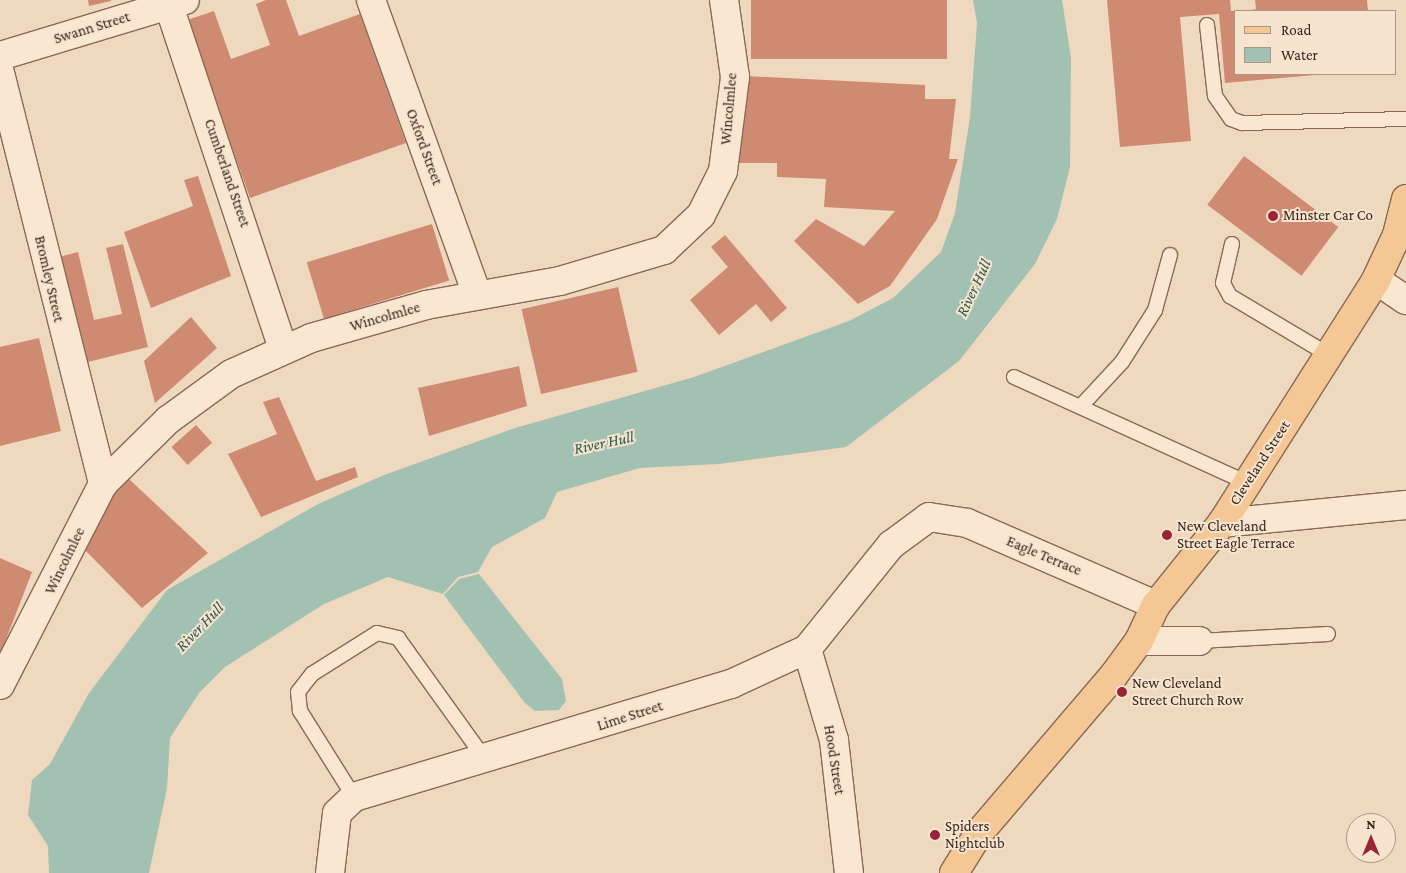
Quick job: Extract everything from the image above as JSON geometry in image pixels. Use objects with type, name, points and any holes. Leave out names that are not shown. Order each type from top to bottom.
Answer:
[{"type":"main road","name":"Cleveland Street","points":[[954,873],[979,833],[1139,641],[1156,605],[1222,523],[1376,280],[1397,235],[1406,199]]},
{"type":"street","name":"Oxford Street","points":[[371,0],[477,294]]},
{"type":"street","name":"Wincolmlee","points":[[0,685],[103,484],[168,420],[231,374],[283,348],[477,294],[560,281],[664,250],[701,215],[723,171],[735,77],[724,0]]},
{"type":"street","name":"Swann Street","points":[[0,56],[173,2]]},
{"type":"street","name":"Cumberland Street","points":[[173,2],[283,348]]},
{"type":"street","name":"Bromley Street","points":[[0,73],[103,484]]},
{"type":"street","points":[[1376,280],[1406,300]]},
{"type":"street","points":[[1222,523],[1406,505]]},
{"type":"street","name":"Eagle Terrace","points":[[929,517],[967,522],[1156,605]]},
{"type":"street","name":"Lime Street","points":[[330,873],[331,834],[337,813],[354,797],[731,684],[807,649],[891,545],[929,517]]},
{"type":"street","points":[[1139,641],[1199,641]]},
{"type":"street","name":"Hood Street","points":[[807,649],[834,740],[849,873]]},
{"type":"lane","points":[[1207,25],[1216,96],[1231,119],[1242,123],[1406,119]]},
{"type":"lane","points":[[1232,244],[1223,283],[1230,296],[1329,355]]},
{"type":"lane","points":[[1082,405],[1122,362],[1155,310],[1170,254]]},
{"type":"lane","points":[[1014,378],[1082,405],[1248,483]]},
{"type":"lane","points":[[354,797],[300,711],[298,692],[312,674],[377,633],[398,638],[485,759]]},
{"type":"lane","points":[[1199,641],[1328,634]]},
{"type":"water","name":"River Hull","points":[[973,0],[1062,0],[1071,58],[1070,167],[1057,219],[1035,264],[959,361],[846,447],[719,464],[640,468],[557,492],[545,518],[492,547],[478,572],[458,577],[443,594],[388,577],[324,604],[225,667],[199,693],[170,738],[167,788],[149,873],[49,873],[48,846],[28,815],[32,780],[50,764],[89,693],[167,590],[318,504],[384,475],[515,428],[694,377],[849,321],[893,298],[941,252],[955,213],[970,117],[977,23]]},
{"type":"water","points":[[479,574],[562,679],[566,701],[559,710],[535,711],[525,703],[444,595],[459,579]]},
{"type":"building","points":[[88,0],[111,0],[111,1],[89,6]]},
{"type":"building","points":[[266,0],[286,0],[299,36],[360,14],[406,143],[250,198],[187,20],[214,11],[231,59],[270,45],[256,4]]},
{"type":"building","points":[[751,0],[947,0],[947,59],[751,59]]},
{"type":"building","points":[[1107,0],[1230,0],[1231,11],[1234,11],[1234,75],[1315,75],[1225,83],[1219,14],[1180,17],[1191,141],[1120,147]]},
{"type":"building","points":[[1255,0],[1367,0],[1368,10],[1252,10],[1256,9]]},
{"type":"building","points":[[746,76],[925,85],[925,99],[956,99],[949,159],[958,159],[937,219],[890,286],[858,304],[794,241],[816,219],[864,246],[895,211],[824,207],[826,179],[777,177],[777,163],[739,163]]},
{"type":"building","name":"Minster Car Co","points":[[1244,156],[1338,227],[1302,276],[1207,205]]},
{"type":"building","points":[[198,176],[231,276],[151,308],[124,232],[193,206],[184,180]]},
{"type":"building","points":[[432,224],[449,280],[324,319],[307,262]]},
{"type":"building","points":[[725,235],[787,308],[771,322],[756,304],[719,335],[690,300],[728,267],[711,247]]},
{"type":"building","points":[[123,244],[148,347],[80,364],[55,258],[78,252],[94,320],[122,314],[106,248]]},
{"type":"building","points":[[618,287],[638,372],[541,394],[522,309]]},
{"type":"building","points":[[191,317],[217,348],[155,403],[144,361]]},
{"type":"building","points":[[39,338],[61,431],[0,446],[0,347]]},
{"type":"building","points":[[519,366],[527,406],[429,436],[418,388]]},
{"type":"building","points":[[279,397],[316,481],[355,467],[358,477],[261,517],[228,454],[277,434],[263,402]]},
{"type":"building","points":[[196,425],[212,443],[188,465],[171,447]]},
{"type":"building","points":[[129,479],[208,553],[142,608],[82,547],[105,504]]},
{"type":"building","points":[[0,558],[32,572],[0,655]]},
{"type":"place","name":"Minster Car Co","points":[[1273,216]]},
{"type":"place","name":"New Cleveland Street Eagle Terrace","points":[[1167,535]]},
{"type":"place","name":"New Cleveland Street Church Row","points":[[1122,692]]},
{"type":"place","name":"Spiders Nightclub","points":[[935,835]]}]
